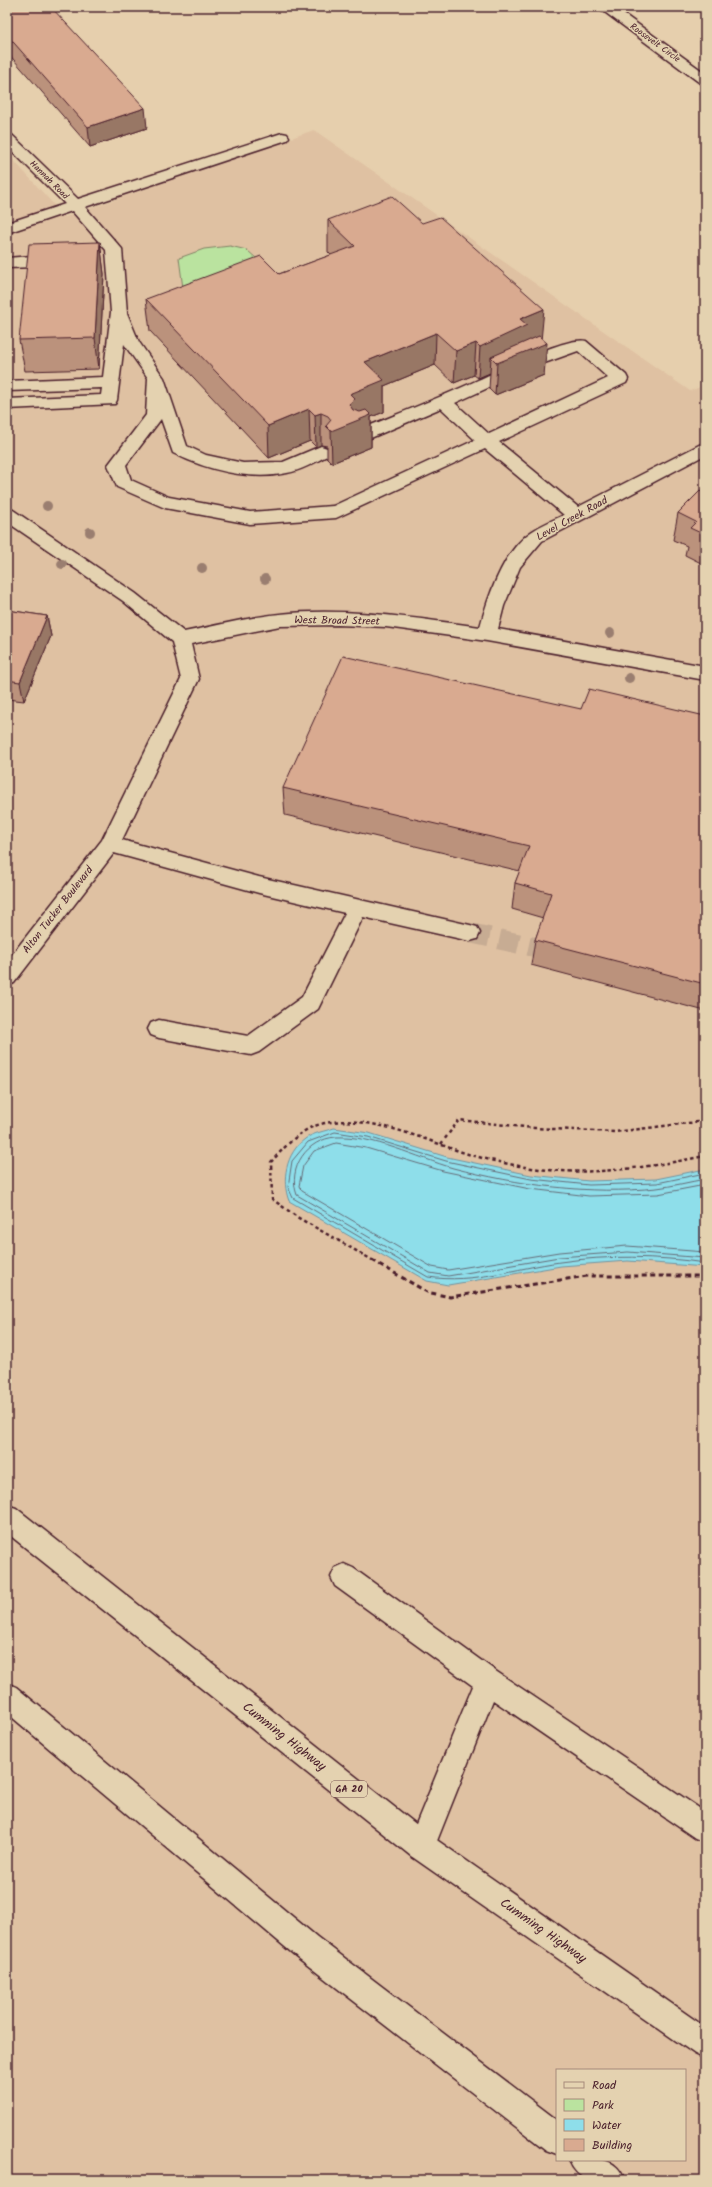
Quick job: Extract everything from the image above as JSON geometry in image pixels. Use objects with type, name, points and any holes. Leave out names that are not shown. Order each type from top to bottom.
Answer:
[{"type":"main road","name":"Roosevelt Circle","points":[[605,7],[705,80]]},
{"type":"main road","points":[[282,137],[75,205],[107,250],[119,312],[130,343],[156,378],[179,448],[201,460],[243,469],[286,468],[321,452]]},
{"type":"main road","name":"Hannah Road","points":[[7,138],[75,205],[7,228]]},
{"type":"main road","points":[[7,263],[35,262],[71,256]]},
{"type":"main road","points":[[7,404],[109,400],[119,312]]},
{"type":"main road","points":[[156,378],[154,416],[117,465],[123,483],[165,502],[250,518],[336,512],[620,379],[580,345],[530,362],[443,402],[360,436]]},
{"type":"main road","points":[[7,386],[110,382]]},
{"type":"main road","points":[[443,402],[488,442],[576,515]]},
{"type":"main road","name":"Level Creek Road","points":[[486,634],[495,606],[512,564],[536,537],[705,448]]},
{"type":"main road","points":[[7,514],[130,597],[181,639]]},
{"type":"main road","name":"West Broad Street","points":[[181,639],[280,620],[338,619],[386,622],[486,634],[705,673]]},
{"type":"main road","name":"Alton Tucker Boulevard","points":[[7,977],[110,844],[190,679],[181,639]]},
{"type":"main road","points":[[110,844],[259,884],[470,933]]},
{"type":"main road","points":[[159,1029],[251,1046],[310,1003],[358,907]]},
{"type":"main road","name":"Cumming Highway","points":[[7,1517],[421,1846],[705,2044]]},
{"type":"main road","points":[[344,1577],[488,1681],[705,1828]]},
{"type":"main road","points":[[421,1846],[488,1681]]},
{"type":"main road","points":[[7,1696],[307,1946],[556,2138]]},
{"type":"main road","points":[[585,2161],[610,2180]]},
{"type":"path","points":[[441,1144],[459,1120],[534,1128],[615,1132],[705,1121]]},
{"type":"path","points":[[705,1156],[667,1164],[598,1173],[548,1170],[498,1162],[391,1130],[352,1123],[317,1125],[293,1139],[271,1162],[272,1199],[297,1217],[427,1292],[450,1297],[586,1276],[705,1276]]},
{"type":"shaded area","points":[[314,130],[690,391],[705,385],[705,2180],[7,2180],[7,153],[65,217]]},
{"type":"green space","points":[[230,246],[247,250],[267,268],[184,296],[179,258],[204,249]]},
{"type":"water","points":[[334,1128],[369,1133],[447,1157],[531,1175],[589,1181],[656,1179],[705,1169],[705,1267],[628,1261],[561,1266],[448,1285],[427,1281],[289,1201],[285,1184],[289,1159],[293,1152],[308,1137]]},
{"type":"building","points":[[7,7],[51,7],[145,108],[88,127],[7,35]]},
{"type":"building","points":[[392,196],[422,223],[440,217],[544,309],[520,319],[527,325],[480,347],[476,343],[456,351],[436,333],[365,362],[384,380],[350,394],[355,399],[349,404],[353,410],[360,412],[366,410],[371,415],[331,431],[326,426],[331,420],[328,416],[321,413],[315,415],[309,409],[268,426],[146,299],[261,256],[279,274],[355,246],[328,220]]},
{"type":"building","points":[[100,242],[95,338],[19,340],[29,244]]},
{"type":"building","points":[[539,336],[547,343],[497,363],[491,357]]},
{"type":"building","points":[[705,486],[705,535],[690,528],[696,522],[678,513]]},
{"type":"building","points":[[7,610],[47,616],[20,682],[7,680]]},
{"type":"building","points":[[343,656],[581,709],[589,689],[705,716],[705,984],[535,940],[551,893],[515,883],[529,846],[283,788]]},
{"type":"tunnel","points":[[470,933],[562,953]]}]
